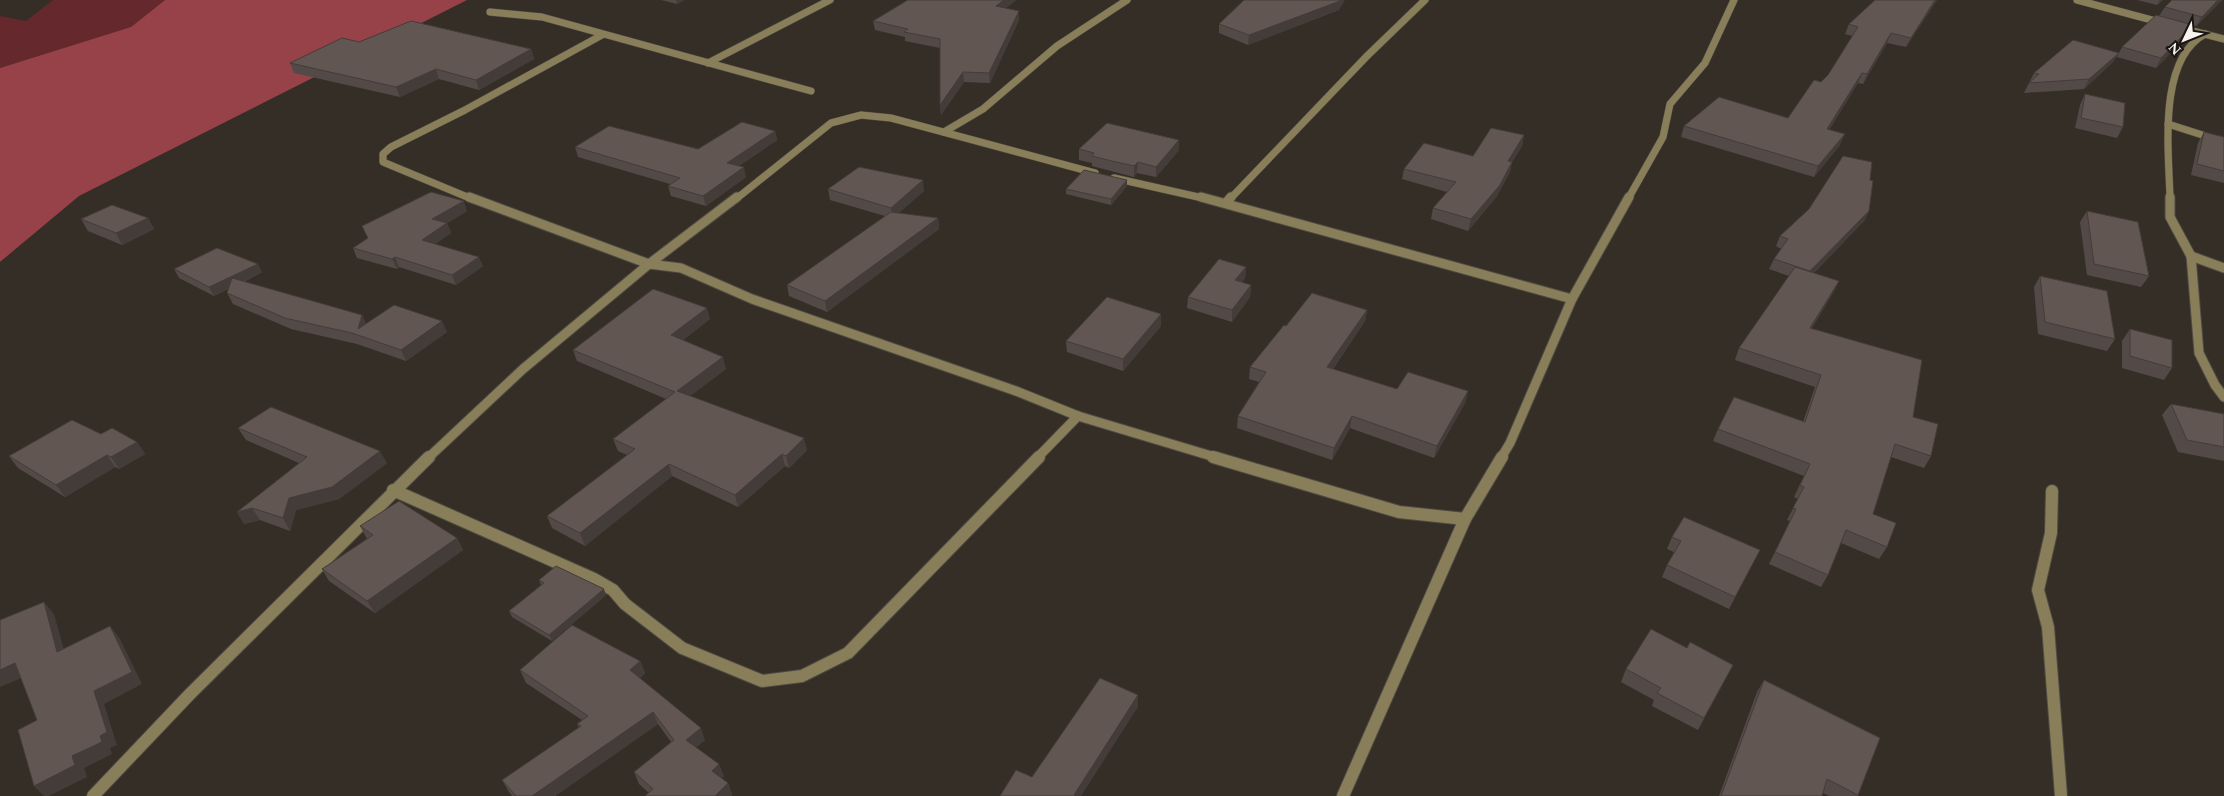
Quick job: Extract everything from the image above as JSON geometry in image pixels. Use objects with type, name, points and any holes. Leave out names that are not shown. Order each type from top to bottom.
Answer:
[{"type":"street","points":[[708,63],[830,0]]},
{"type":"street","points":[[944,132],[983,109],[1057,46],[1127,0]]},
{"type":"street","points":[[1226,204],[1367,56],[1425,0]]},
{"type":"street","points":[[1343,796],[1465,519],[1510,443],[1572,299],[1663,137],[1670,104],[1705,63],[1734,0]]},
{"type":"street","points":[[2077,0],[2224,39]]},
{"type":"street","points":[[490,12],[542,17],[602,35],[812,91]]},
{"type":"street","points":[[2205,34],[2194,40],[2181,57],[2174,78],[2168,124],[2170,217],[2191,256],[2200,353],[2214,385],[2224,397]]},
{"type":"street","points":[[602,35],[465,110],[391,146],[383,154],[383,162],[441,187],[649,264],[681,268],[752,299],[1007,388],[1078,416],[1399,512],[1465,519]]},
{"type":"street","points":[[93,796],[190,694],[316,571],[393,490],[523,369],[649,264],[699,228],[815,134],[846,116],[864,114],[891,118],[1111,177],[1226,204],[1572,299]]},
{"type":"street","points":[[2168,124],[2224,142]]},
{"type":"street","points":[[2191,256],[2224,268]]},
{"type":"street","points":[[393,490],[594,579],[613,590],[625,604],[682,648],[762,681],[802,676],[848,653],[1078,416]]},
{"type":"street","points":[[2052,491],[2052,533],[2038,590],[2048,627],[2061,796]]},
{"type":"shaded area","points":[[53,0],[165,0],[131,27],[0,68],[0,16],[26,21]]},
{"type":"shaded area","points":[[165,0],[467,0],[79,196],[0,262],[0,68],[131,27]]},
{"type":"building","points":[[908,0],[1004,0],[996,6],[1019,11],[989,73],[963,72],[940,105],[940,39],[904,32],[908,29],[873,21]]},
{"type":"building","points":[[1244,0],[1340,1],[1249,35],[1219,24]]},
{"type":"building","points":[[1875,0],[1935,0],[1911,38],[1891,33],[1867,74],[1862,73],[1827,129],[1845,134],[1818,166],[1684,126],[1719,97],[1788,118],[1814,80],[1821,82],[1828,75],[1858,27],[1849,24]]},
{"type":"building","points":[[2172,0],[2218,0],[2202,17],[2165,7]]},
{"type":"building","points":[[2156,15],[2193,25],[2161,58],[2122,47]]},
{"type":"building","points":[[411,21],[531,49],[476,80],[436,69],[396,87],[290,63],[342,38],[359,42]]},
{"type":"building","points":[[2073,40],[2119,53],[2089,79],[2029,83],[2039,74],[2034,73]]},
{"type":"building","points":[[2085,94],[2125,103],[2123,127],[2081,118]]},
{"type":"building","points":[[742,122],[775,131],[727,163],[744,167],[703,196],[668,186],[680,178],[575,147],[609,126],[698,149]]},
{"type":"building","points":[[1107,123],[1179,140],[1156,167],[1138,162],[1134,166],[1112,161],[1092,156],[1094,153],[1079,149]]},
{"type":"building","points":[[1491,128],[1524,135],[1508,161],[1512,162],[1500,185],[1471,219],[1433,208],[1456,182],[1404,169],[1424,143],[1473,156]]},
{"type":"building","points":[[2204,132],[2224,137],[2224,171],[2197,164]]},
{"type":"building","points":[[1843,156],[1872,162],[1870,180],[1873,181],[1869,211],[1810,271],[1774,259],[1788,239],[1780,236],[1809,209]]},
{"type":"building","points":[[859,167],[923,180],[891,208],[828,189]]},
{"type":"building","points":[[1084,170],[1127,180],[1111,199],[1066,189]]},
{"type":"building","points":[[431,192],[464,201],[432,219],[447,223],[422,240],[479,257],[452,275],[395,257],[392,259],[353,248],[368,238],[362,226]]},
{"type":"building","points":[[112,205],[148,218],[116,233],[81,219]]},
{"type":"building","points":[[2087,211],[2138,222],[2149,276],[2094,264]]},
{"type":"building","points":[[891,212],[938,218],[825,301],[787,285]]},
{"type":"building","points":[[217,248],[258,264],[209,287],[174,269]]},
{"type":"building","points":[[1219,259],[1246,267],[1235,280],[1251,285],[1232,310],[1188,297]]},
{"type":"building","points":[[1795,267],[1839,281],[1810,328],[1922,360],[1913,417],[1938,424],[1931,456],[1895,444],[1873,514],[1896,523],[1887,547],[1846,530],[1828,575],[1775,552],[1796,509],[1793,508],[1804,487],[1800,485],[1810,464],[1718,429],[1734,397],[1805,422],[1821,375],[1739,348]]},
{"type":"building","points":[[2040,276],[2107,291],[2115,339],[2045,322]]},
{"type":"building","points":[[232,278],[362,315],[358,329],[394,305],[442,321],[401,350],[352,333],[285,318],[227,293]]},
{"type":"building","points":[[653,289],[707,308],[671,335],[723,357],[677,391],[804,438],[786,456],[782,454],[735,495],[669,464],[580,533],[547,516],[635,449],[613,439],[675,392],[573,350]]},
{"type":"building","points":[[1312,293],[1367,310],[1327,367],[1397,389],[1408,372],[1468,391],[1437,446],[1352,416],[1334,448],[1238,416],[1266,372],[1250,367]]},
{"type":"building","points":[[1107,297],[1161,314],[1123,359],[1066,341]]},
{"type":"building","points":[[2130,329],[2172,340],[2172,368],[2130,356]]},
{"type":"building","points":[[2171,404],[2224,414],[2224,447],[2187,440]]},
{"type":"building","points":[[271,407],[380,451],[332,487],[289,498],[283,518],[252,508],[237,512],[307,457],[238,428]]},
{"type":"building","points":[[72,420],[101,434],[112,428],[137,442],[111,457],[107,455],[56,485],[9,456]]},
{"type":"building","points":[[399,501],[457,538],[367,601],[322,569],[373,535],[360,526]]},
{"type":"building","points":[[1684,517],[1760,550],[1735,597],[1667,565],[1681,541],[1672,537]]},
{"type":"building","points":[[556,566],[604,589],[549,635],[509,611],[544,583],[539,580]]},
{"type":"building","points":[[44,602],[57,652],[110,626],[132,672],[94,691],[107,732],[100,736],[102,742],[72,756],[75,765],[34,786],[18,730],[37,720],[15,663],[0,670],[0,620]]},
{"type":"building","points":[[572,625],[640,661],[630,670],[701,728],[686,740],[719,764],[712,771],[728,783],[715,796],[645,796],[653,789],[634,772],[674,740],[653,712],[532,796],[516,796],[502,780],[581,726],[577,724],[588,716],[520,670]]},
{"type":"building","points":[[1651,629],[1687,648],[1690,642],[1733,665],[1704,718],[1657,693],[1661,688],[1626,669]]},
{"type":"building","points":[[1100,678],[1138,695],[1074,795],[1077,796],[1000,796],[1016,770],[1032,777]]},
{"type":"building","points":[[1764,680],[1880,738],[1858,795],[1827,779],[1822,796],[1721,796]]}]
